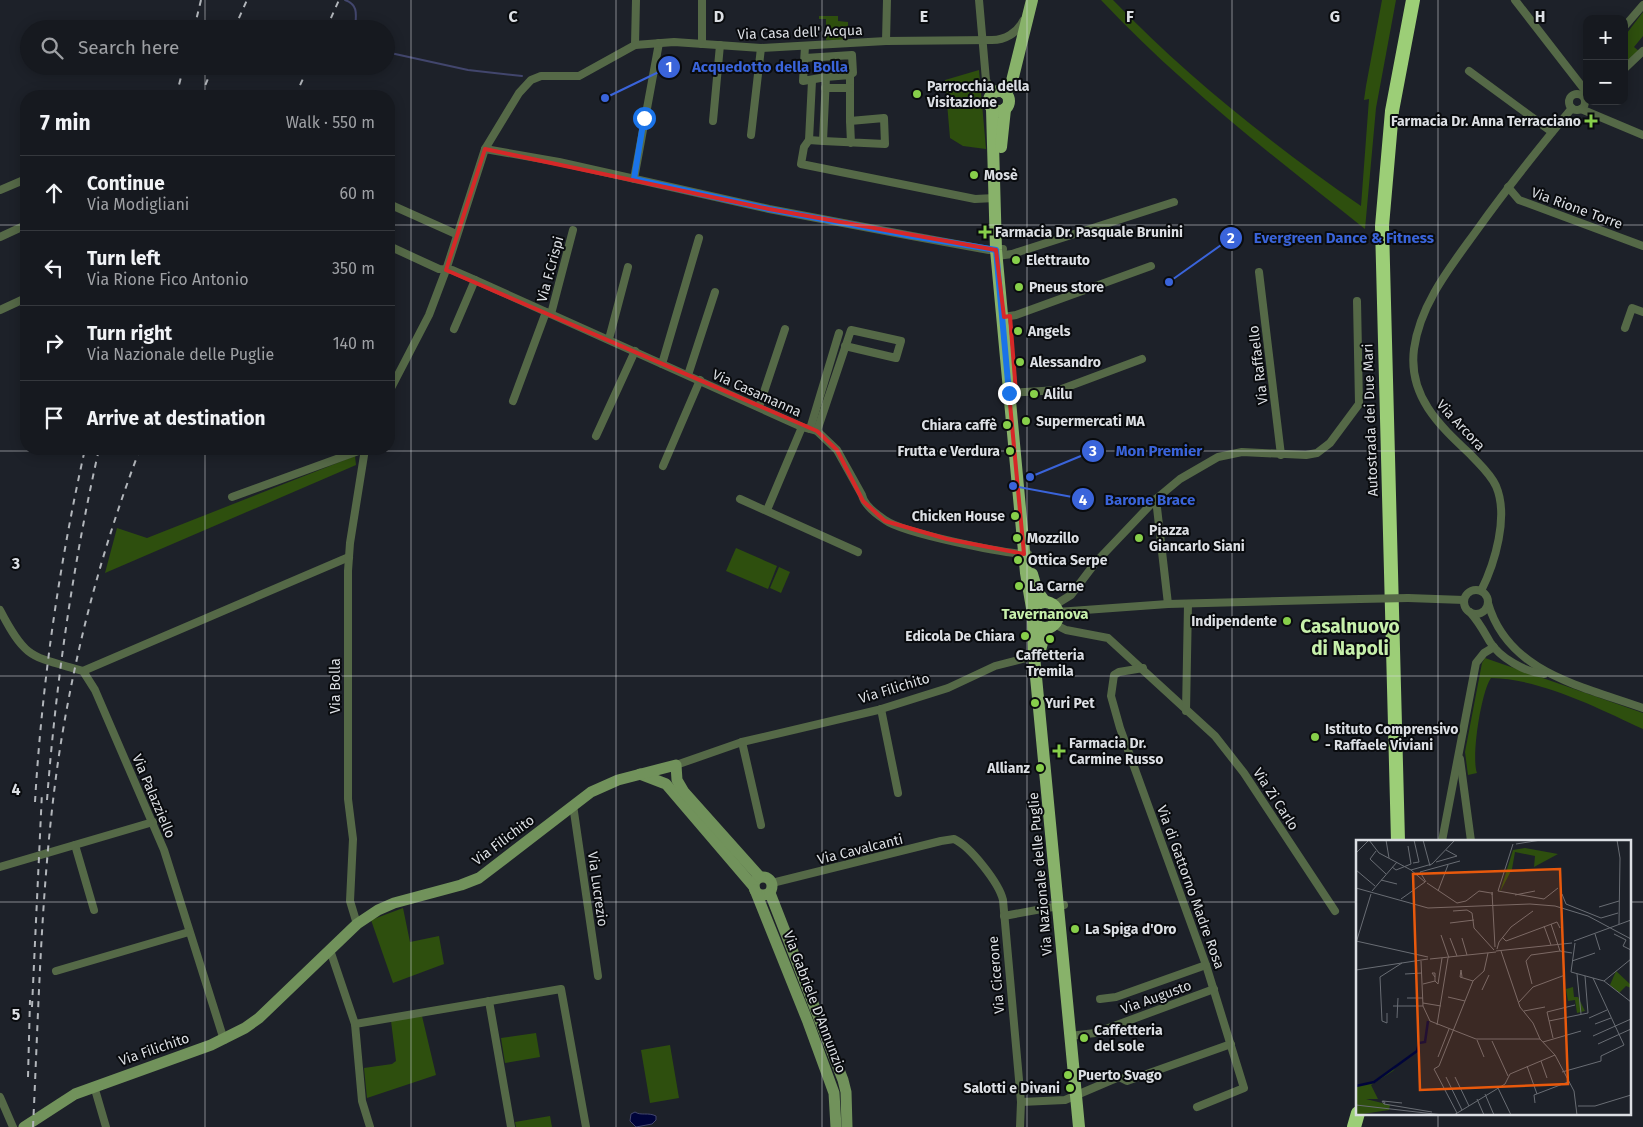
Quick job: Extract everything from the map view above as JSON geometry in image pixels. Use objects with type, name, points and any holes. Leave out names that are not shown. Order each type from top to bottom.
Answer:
[{"type":"highway","name":"Autostrada dei Due Mari","points":[[1389,840],[1378,222],[1382,109],[1403,0]]},
{"type":"highway","name":"Autostrada dei Due Mari","points":[[1378,222],[1392,110],[1413,0]]},
{"type":"highway","name":"Autostrada dei Due Mari","points":[[1378,258],[1398,840]]},
{"type":"highway","points":[[1354,1127],[1358,1114]]},
{"type":"highway","points":[[1364,1127],[1367,1114]]},
{"type":"main road","points":[[1006,93],[1011,85],[1032,2]]},
{"type":"main road","points":[[1000,91],[1006,93],[1009,101],[999,109],[988,101],[992,93],[1000,91]]},
{"type":"main road","name":"Via Nazionale delle Puglie","points":[[999,109],[995,198],[1027,554],[1028,593],[1033,616],[1073,1036],[1079,1094],[1085,1127]]},
{"type":"main road","name":"Via Nazionale delle Puglie","points":[[999,109],[1002,135],[1000,252]]},
{"type":"main road","name":"Via Nazionale delle Puglie","points":[[1027,554],[1032,581],[1050,606]]},
{"type":"main road","points":[[1050,606],[1057,619],[1050,626],[1038,625],[1033,616],[1035,607],[1050,606]]},
{"type":"main road","name":"Via Nazionale delle Puglie","points":[[1037,655],[1050,626]]},
{"type":"main road","name":"Via Nazionale delle Puglie","points":[[1079,1094],[1079,1127]]},
{"type":"street","points":[[635,44],[636,0]]},
{"type":"street","points":[[702,0],[702,44]]},
{"type":"street","points":[[886,41],[887,0]]},
{"type":"street","points":[[979,0],[986,80],[992,93]]},
{"type":"street","points":[[1515,0],[1583,91]]},
{"type":"street","name":"Via Casa dell' Acqua","points":[[485,149],[519,93],[531,80],[541,76],[579,76],[635,44],[659,42],[761,48],[886,41],[996,40],[1014,33],[1022,25],[1032,2]]},
{"type":"street","points":[[1628,22],[1642,6]]},
{"type":"street","points":[[634,179],[659,42]]},
{"type":"street","points":[[713,121],[720,46]]},
{"type":"street","points":[[805,46],[803,81],[850,75]]},
{"type":"street","points":[[751,135],[761,48]]},
{"type":"street","points":[[1628,65],[1643,51]]},
{"type":"street","points":[[805,58],[852,55],[853,73],[850,75],[851,143]]},
{"type":"street","points":[[1469,71],[1552,132]]},
{"type":"street","points":[[823,141],[826,77]]},
{"type":"street","points":[[812,81],[809,140],[804,147],[801,164],[975,199],[995,198]]},
{"type":"street","points":[[825,88],[850,88]]},
{"type":"street","name":"Via Arcora","points":[[1481,591],[1494,560],[1501,522],[1501,501],[1496,485],[1486,470],[1432,417],[1415,383],[1413,365],[1417,334],[1434,295],[1451,265],[1508,186],[1572,108],[1569,103],[1570,98],[1583,92]]},
{"type":"street","points":[[1581,109],[1584,105]]},
{"type":"street","points":[[1572,108],[1581,109],[1643,135]]},
{"type":"street","points":[[809,140],[885,144],[884,118],[850,122]]},
{"type":"street","points":[[395,380],[428,315],[446,270],[456,234],[485,149],[788,212],[1012,254],[1174,202]]},
{"type":"street","points":[[0,190],[20,182]]},
{"type":"street","name":"Via Rione Torre","points":[[1508,186],[1519,200],[1643,246]]},
{"type":"street","points":[[395,207],[456,234]]},
{"type":"street","points":[[0,237],[20,228]]},
{"type":"street","name":"Via F.Crispi","points":[[513,401],[548,313],[573,230]]},
{"type":"street","points":[[662,364],[699,238]]},
{"type":"street","name":"Via Casamanna","points":[[395,249],[475,280],[810,429],[837,450],[862,495],[863,501],[886,521],[946,539],[1027,554]]},
{"type":"street","points":[[609,339],[628,266]]},
{"type":"street","points":[[1007,317],[1151,266]]},
{"type":"street","name":"Via Raffaello","points":[[1259,272],[1282,455]]},
{"type":"street","points":[[454,329],[475,280]]},
{"type":"street","points":[[688,375],[715,292]]},
{"type":"street","points":[[0,310],[20,301]]},
{"type":"street","points":[[1050,606],[1071,595],[1096,562],[1156,499],[1180,479],[1218,457],[1242,452],[1282,455],[1317,453],[1330,443],[1359,404],[1357,301]]},
{"type":"street","points":[[1625,328],[1632,308],[1643,312]]},
{"type":"street","points":[[759,407],[784,329]]},
{"type":"street","points":[[768,510],[810,429],[851,330],[901,341],[896,358],[845,346]]},
{"type":"street","points":[[810,429],[839,333]]},
{"type":"street","points":[[596,436],[635,351]]},
{"type":"street","points":[[1013,393],[1060,390],[1142,359]]},
{"type":"street","points":[[663,466],[700,380]]},
{"type":"street","points":[[232,497],[348,455]]},
{"type":"street","name":"Via Bolla","points":[[357,924],[350,901],[352,839],[348,789],[349,557],[363,455]]},
{"type":"street","points":[[740,499],[858,552]]},
{"type":"street","points":[[1156,499],[1168,604]]},
{"type":"street","points":[[0,610],[21,647],[34,657],[83,670],[349,557]]},
{"type":"street","points":[[1552,675],[1540,674],[1514,663],[1494,647],[1485,629],[1465,607],[1464,600],[1470,592],[1481,591],[1486,596],[1491,614],[1506,640],[1539,670],[1643,708]]},
{"type":"street","points":[[1050,606],[1408,598],[1464,600]]},
{"type":"street","points":[[1470,612],[1480,613],[1488,603]]},
{"type":"street","points":[[1186,710],[1188,604]]},
{"type":"street","name":"Via Zi Carlo","points":[[1050,626],[1108,638],[1143,668],[1215,736],[1244,773],[1335,911]]},
{"type":"street","points":[[1442,840],[1476,663],[1494,647]]},
{"type":"street","name":"Via Filichito","points":[[24,1127],[60,1102],[94,1086],[224,1040],[259,1018],[357,924],[378,910],[394,903],[462,885],[479,878],[573,805],[604,785],[639,773],[676,765],[742,742],[881,709],[948,688],[995,666],[1037,655]]},
{"type":"street","name":"Via di Gattorno Madre Rosa","points":[[1143,668],[1119,672],[1114,675],[1111,696],[1120,728],[1206,965],[1244,1088],[1197,1107]]},
{"type":"street","name":"Via Palazziello","points":[[83,670],[95,690],[164,850],[224,1040]]},
{"type":"street","points":[[881,709],[898,793]]},
{"type":"street","points":[[742,742],[761,826]]},
{"type":"street","points":[[1459,752],[1471,840]]},
{"type":"street","name":"Via Gabriele D'Annunzio","points":[[676,765],[677,780],[684,792],[756,885],[834,1093],[836,1127]]},
{"type":"street","name":"Via Gabriele D'Annunzio","points":[[639,773],[666,784],[756,885]]},
{"type":"street","name":"Via Lucrezio","points":[[573,805],[598,976]]},
{"type":"street","points":[[0,867],[153,822]]},
{"type":"street","name":"Via Cavalcanti","points":[[771,888],[954,839]]},
{"type":"street","name":"Via Cicerone","points":[[954,839],[963,845],[997,884],[1003,900],[1020,1102],[1020,1127]]},
{"type":"street","points":[[75,845],[94,910]]},
{"type":"street","name":"Via Gabriele D'Annunzio","points":[[756,885],[769,879],[843,1080],[846,1092],[847,1127]]},
{"type":"street","points":[[756,885],[760,895],[771,888]]},
{"type":"street","points":[[1004,916],[1061,906]]},
{"type":"street","points":[[56,971],[189,932]]},
{"type":"street","points":[[330,950],[355,1024],[362,1101],[370,1127]]},
{"type":"street","points":[[1100,1000],[1116,997],[1206,965]]},
{"type":"street","points":[[355,1024],[561,989],[586,1127]]},
{"type":"street","name":"Via Augusto","points":[[1073,1036],[1095,1033],[1214,989]]},
{"type":"street","points":[[489,1001],[511,1127]]},
{"type":"street","points":[[1020,1102],[1065,1100],[1119,1077],[1128,1081],[1132,1080],[1231,1044]]},
{"type":"street","points":[[94,1086],[106,1127]]},
{"type":"street","points":[[0,1096],[13,1127]]},
{"type":"highlighted area","points":[[485,149],[769,209],[996,250],[1004,317],[1010,316],[1016,393],[1009,393],[1024,554],[947,539],[885,521],[863,501],[837,450],[817,431],[446,270]]},
{"type":"green space","points":[[1101,0],[1113,0],[1171,56],[1232,109],[1361,206],[1369,99],[1364,100],[1366,86],[1382,0],[1396,0],[1376,108],[1365,229],[1196,91],[1163,62]]},
{"type":"green space","points":[[1643,12],[1643,36],[1634,47],[1640,52],[1628,62],[1628,60],[1628,32]]},
{"type":"green space","points":[[819,16],[838,16],[838,21],[848,22],[848,40],[826,40],[826,19],[819,19]]},
{"type":"green space","points":[[979,70],[986,149],[963,146],[950,138],[945,80]]},
{"type":"green space","points":[[355,456],[356,465],[105,573],[117,528],[147,538]]},
{"type":"green space","points":[[736,548],[777,566],[768,589],[726,571]]},
{"type":"green space","points":[[779,567],[790,572],[781,593],[770,588]]},
{"type":"green space","points":[[1485,658],[1643,713],[1643,729],[1549,689],[1530,683],[1491,678],[1487,685],[1478,725],[1475,754],[1477,773],[1468,775],[1465,752],[1482,663]]},
{"type":"green space","points":[[403,908],[410,942],[439,936],[444,964],[393,983],[371,920]]},
{"type":"green space","points":[[422,1016],[436,1075],[367,1098],[364,1068],[392,1064],[396,1061],[391,1021]]},
{"type":"green space","points":[[536,1033],[540,1057],[505,1063],[501,1038]]},
{"type":"green space","points":[[670,1045],[679,1098],[650,1103],[641,1050]]},
{"type":"green space","points":[[550,1116],[552,1127],[516,1127],[515,1122]]},
{"type":"shaded area","points":[[635,1112],[656,1116],[656,1120],[652,1124],[636,1127],[630,1121],[631,1114]]},
{"type":"waterway","points":[[345,0],[355,8],[356,20]]},
{"type":"waterway","points":[[395,54],[468,70],[522,76]]},
{"type":"railway","points":[[196,20],[201,0]]},
{"type":"railway","points":[[238,20],[247,0]]},
{"type":"railway","points":[[330,20],[339,0]]},
{"type":"railway","points":[[178,90],[182,75]]},
{"type":"railway","points":[[203,90],[209,75]]},
{"type":"railway","points":[[298,90],[305,75]]},
{"type":"railway","points":[[35,802],[42,713],[53,624],[67,536],[84,455]]},
{"type":"railway","points":[[47,800],[55,712],[73,579],[98,455]]},
{"type":"railway","points":[[33,1127],[44,894],[59,755],[73,677],[91,600],[126,486],[138,455]]},
{"type":"railway","points":[[32,1007],[42,792]]},
{"type":"railway","points":[[28,1077],[30,1000]]},
{"type":"place","name":"Parrocchia della Visitazione","points":[[917,94]]},
{"type":"place","name":"Acquedotto della Bolla","points":[[605,98]]},
{"type":"place","name":"Farmacia Dr. Anna Terracciano","points":[[1591,121]]},
{"type":"place","name":"Mosè","points":[[974,175]]},
{"type":"place","name":"Farmacia Dr. Pasquale Brunini","points":[[985,232]]},
{"type":"place","name":"Elettrauto","points":[[1016,260]]},
{"type":"place","name":"Evergreen Dance & Fitness","points":[[1169,282]]},
{"type":"place","name":"Pneus store","points":[[1019,287]]},
{"type":"place","name":"Angels","points":[[1018,331]]},
{"type":"place","name":"Alessandro","points":[[1020,362]]},
{"type":"place","name":"Alilu","points":[[1034,394]]},
{"type":"place","name":"Supermercati MA","points":[[1026,421]]},
{"type":"place","name":"Chiara caffè","points":[[1007,425]]},
{"type":"place","name":"Frutta e Verdura","points":[[1010,451]]},
{"type":"place","name":"Mon Premier","points":[[1030,477]]},
{"type":"place","name":"Barone Brace","points":[[1013,486]]},
{"type":"place","name":"Chicken House","points":[[1015,516]]},
{"type":"place","name":"Mozzillo","points":[[1017,538]]},
{"type":"place","name":"Piazza Giancarlo Siani","points":[[1139,538]]},
{"type":"place","name":"Ottica Serpe","points":[[1018,560]]},
{"type":"place","name":"La Carne","points":[[1019,586]]},
{"type":"place","name":"Indipendente","points":[[1287,621]]},
{"type":"place","name":"Edicola De Chiara","points":[[1025,636]]},
{"type":"place","name":"Caffetteria Tremila","points":[[1050,639]]},
{"type":"place","name":"Yuri Pet","points":[[1035,703]]},
{"type":"place","name":"Istituto Comprensivo - Raffaele Viviani","points":[[1315,737]]},
{"type":"place","name":"Farmacia Dr. Carmine Russo","points":[[1059,751]]},
{"type":"place","name":"Allianz","points":[[1040,768]]},
{"type":"place","name":"La Spiga d'Oro","points":[[1075,929]]},
{"type":"place","name":"Caffetteria del sole","points":[[1084,1038]]},
{"type":"place","name":"Puerto Svago","points":[[1068,1075]]},
{"type":"place","name":"Salotti e Divani","points":[[1070,1088]]},
{"type":"district","name":"Tavernanova","points":[[1045,614]]},
{"type":"district","name":"Casalnuovo di Napoli","points":[[1350,637]]},
{"type":"route","points":[[644,118],[634,179],[769,209],[996,250],[1003,303],[1009,393]]}]
